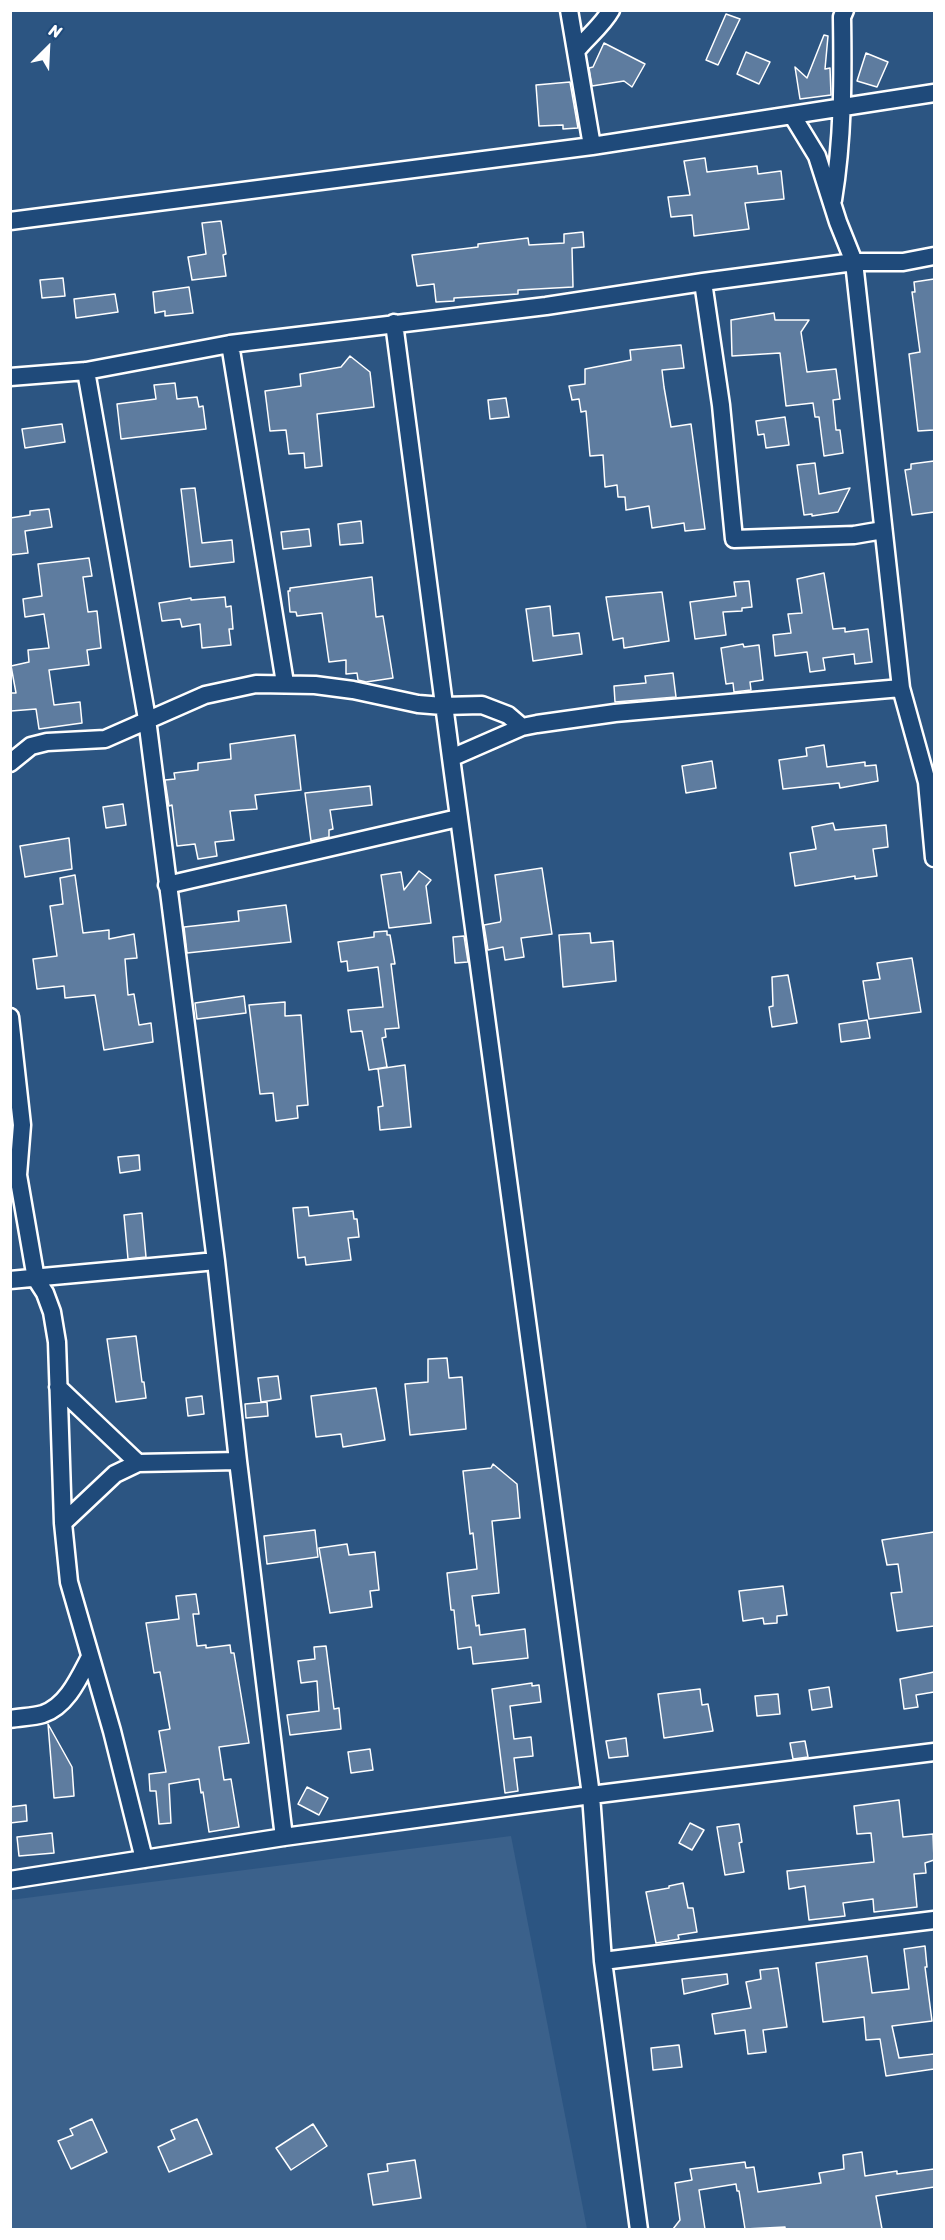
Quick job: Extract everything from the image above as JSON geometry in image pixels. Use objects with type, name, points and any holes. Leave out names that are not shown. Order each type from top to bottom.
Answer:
[{"type":"street","points":[[569,10],[592,146]]},
{"type":"street","points":[[576,51],[606,20],[611,10]]},
{"type":"street","points":[[833,201],[843,106],[842,17],[845,10]]},
{"type":"street","points":[[10,222],[592,146],[934,93]]},
{"type":"street","points":[[792,115],[817,156],[838,222],[854,262],[901,688],[931,784],[934,858]]},
{"type":"street","points":[[10,377],[86,371],[230,344],[546,306],[854,262],[903,262],[934,256]]},
{"type":"street","points":[[703,282],[721,405],[734,539],[854,535],[883,530]]},
{"type":"street","points":[[394,323],[443,706],[591,1795],[603,1961],[639,2229]]},
{"type":"street","points":[[230,344],[285,683]]},
{"type":"street","points":[[86,371],[147,719],[216,1261],[238,1461],[285,1836]]},
{"type":"street","points":[[10,763],[31,746],[47,742],[105,739],[205,695],[256,684],[285,683],[353,690],[418,704],[443,706],[470,704],[491,707],[508,715],[522,727]]},
{"type":"street","points":[[451,758],[522,727],[615,714],[901,688]]},
{"type":"street","points":[[167,885],[458,818]]},
{"type":"street","points":[[10,1017],[22,1125],[14,1174],[36,1279],[45,1293],[52,1312],[57,1342],[63,1522],[70,1589],[112,1731],[144,1859]]},
{"type":"street","points":[[10,1280],[216,1261]]},
{"type":"street","points":[[58,1387],[138,1462]]},
{"type":"street","points":[[63,1522],[115,1474],[138,1462],[238,1461]]},
{"type":"street","points":[[10,1719],[43,1714],[62,1702],[72,1690],[90,1657]]},
{"type":"street","points":[[10,1880],[285,1836],[934,1752]]},
{"type":"street","points":[[603,1961],[934,1920]]},
{"type":"shaded area","points":[[511,1836],[587,2229],[11,2229],[10,1900]]},
{"type":"building","points":[[726,14],[740,19],[718,65],[706,60]]},
{"type":"building","points":[[824,35],[828,36],[825,69],[830,68],[831,95],[800,99],[795,67],[807,78]]},
{"type":"building","points":[[604,43],[645,64],[632,87],[624,81],[592,86],[589,68],[593,67]]},
{"type":"building","points":[[746,52],[770,62],[759,84],[737,74]]},
{"type":"building","points":[[866,53],[888,62],[877,87],[857,81]]},
{"type":"building","points":[[570,82],[578,128],[563,129],[563,125],[539,126],[536,85]]},
{"type":"building","points":[[705,158],[707,172],[757,166],[758,174],[781,171],[784,199],[745,203],[749,229],[694,236],[692,215],[671,217],[668,197],[690,195],[684,161]]},
{"type":"building","points":[[221,221],[226,254],[223,255],[226,276],[192,280],[188,257],[206,254],[202,223]]},
{"type":"building","points":[[583,232],[584,247],[572,248],[573,287],[518,290],[518,294],[454,298],[454,301],[436,302],[434,284],[417,286],[412,255],[528,238],[529,245],[564,243],[564,234]]},
{"type":"building","points":[[63,278],[65,296],[42,298],[40,280]]},
{"type":"building","points":[[934,279],[934,430],[918,431],[909,354],[920,352],[912,292],[915,292],[914,282]]},
{"type":"building","points":[[189,287],[193,313],[165,316],[165,311],[155,313],[153,292]]},
{"type":"building","points":[[115,294],[118,312],[76,318],[74,299]]},
{"type":"building","points":[[774,313],[775,320],[809,320],[801,332],[807,372],[836,369],[840,399],[833,400],[836,430],[840,430],[843,453],[824,456],[819,417],[815,417],[813,403],[786,406],[780,353],[732,356],[731,320]]},
{"type":"building","points":[[681,345],[684,368],[662,370],[664,387],[671,427],[691,424],[705,529],[685,531],[684,523],[652,528],[649,506],[626,510],[625,497],[618,497],[617,485],[605,487],[603,455],[590,456],[586,411],[581,412],[579,399],[572,400],[569,386],[585,384],[585,369],[631,360],[630,350]]},
{"type":"building","points":[[350,356],[370,372],[374,407],[317,414],[322,466],[305,468],[304,453],[289,454],[286,430],[270,431],[265,391],[301,386],[300,374],[341,367]]},
{"type":"building","points":[[175,383],[177,399],[197,397],[199,407],[203,406],[206,429],[121,439],[117,404],[156,399],[154,385]]},
{"type":"building","points":[[506,398],[509,417],[490,419],[488,400]]},
{"type":"building","points":[[785,417],[789,445],[766,448],[764,434],[758,435],[756,421]]},
{"type":"building","points":[[62,424],[65,442],[25,448],[22,429]]},
{"type":"building","points":[[934,461],[934,512],[912,515],[905,470],[911,469],[911,464]]},
{"type":"building","points":[[815,463],[819,494],[850,488],[838,512],[804,515],[797,465]]},
{"type":"building","points":[[195,488],[202,543],[232,540],[234,562],[190,567],[181,489]]},
{"type":"building","points":[[49,509],[52,527],[25,531],[28,553],[10,555],[10,518],[30,515],[30,511]]},
{"type":"building","points":[[361,521],[363,543],[340,545],[338,524]]},
{"type":"building","points":[[309,529],[311,546],[283,549],[281,532]]},
{"type":"building","points":[[89,558],[92,576],[83,577],[88,612],[97,611],[101,648],[87,650],[89,665],[49,670],[54,705],[80,702],[82,723],[39,729],[36,709],[11,711],[10,693],[16,693],[11,666],[29,662],[28,650],[49,648],[44,614],[25,617],[23,599],[42,596],[38,564]]},
{"type":"building","points":[[824,573],[833,629],[845,628],[845,632],[868,629],[872,662],[855,664],[854,654],[823,658],[825,670],[810,672],[807,652],[775,656],[773,635],[791,633],[788,614],[802,613],[797,579]]},
{"type":"building","points":[[372,577],[376,617],[383,616],[393,678],[366,682],[358,680],[357,673],[346,674],[346,660],[329,662],[322,613],[297,616],[296,612],[290,612],[288,591],[290,588]]},
{"type":"building","points":[[749,581],[752,607],[742,608],[742,611],[723,612],[726,635],[695,639],[690,602],[736,596],[734,582]]},
{"type":"building","points":[[662,592],[669,641],[624,648],[623,638],[613,640],[606,597]]},
{"type":"building","points":[[225,597],[226,607],[231,606],[233,629],[229,629],[231,645],[202,648],[200,624],[182,627],[180,619],[162,621],[159,603],[191,598],[191,600]]},
{"type":"building","points":[[550,606],[553,636],[579,633],[582,654],[533,661],[526,609]]},
{"type":"building","points":[[743,644],[744,647],[759,645],[763,680],[750,682],[751,690],[734,692],[733,683],[726,684],[721,648]]},
{"type":"building","points":[[673,673],[676,697],[615,702],[614,686],[646,683],[645,676]]},
{"type":"building","points":[[295,735],[301,790],[255,795],[257,809],[230,811],[234,840],[215,842],[217,856],[198,859],[195,844],[177,846],[172,805],[169,806],[165,780],[175,779],[174,773],[198,770],[198,763],[231,759],[230,744]]},
{"type":"building","points":[[824,745],[827,767],[865,762],[865,766],[876,765],[878,781],[840,788],[839,783],[783,789],[779,760],[807,756],[806,748]]},
{"type":"building","points":[[712,761],[716,788],[686,793],[682,766]]},
{"type":"building","points":[[370,786],[372,805],[330,810],[333,829],[329,830],[329,837],[311,841],[305,793]]},
{"type":"building","points":[[123,804],[126,825],[106,828],[103,807]]},
{"type":"building","points":[[833,823],[835,830],[886,825],[888,847],[873,849],[877,876],[855,879],[855,876],[795,886],[790,853],[816,849],[812,827]]},
{"type":"building","points":[[69,838],[72,869],[25,877],[20,846]]},
{"type":"building","points":[[542,868],[552,934],[521,938],[524,957],[505,960],[503,947],[488,950],[484,925],[501,920],[495,875]]},
{"type":"building","points":[[419,871],[431,880],[426,886],[431,923],[389,928],[381,875],[401,872],[404,890]]},
{"type":"building","points":[[75,875],[83,933],[109,930],[109,939],[134,934],[137,958],[125,959],[128,995],[134,994],[139,1025],[151,1023],[153,1042],[104,1050],[95,995],[65,998],[64,986],[37,989],[33,959],[57,956],[50,906],[63,904],[60,878]]},
{"type":"building","points":[[286,905],[291,942],[187,953],[184,927],[239,921],[238,911]]},
{"type":"building","points":[[387,931],[387,935],[390,935],[395,964],[391,964],[399,1028],[385,1029],[386,1037],[382,1038],[387,1067],[369,1070],[362,1031],[351,1032],[348,1010],[383,1007],[378,967],[348,971],[347,961],[341,962],[338,942],[374,937],[374,932]]},
{"type":"building","points":[[590,933],[591,943],[613,941],[616,981],[563,987],[559,935]]},
{"type":"building","points":[[464,936],[468,962],[455,963],[453,937]]},
{"type":"building","points":[[912,958],[921,1012],[869,1019],[863,981],[880,979],[877,963]]},
{"type":"building","points":[[788,975],[797,1023],[772,1027],[769,1007],[773,1006],[772,977]]},
{"type":"building","points":[[244,996],[246,1013],[197,1019],[195,1003]]},
{"type":"building","points":[[285,1002],[285,1016],[301,1015],[308,1105],[297,1106],[298,1118],[276,1121],[273,1093],[260,1094],[249,1005]]},
{"type":"building","points":[[867,1020],[870,1038],[841,1042],[839,1024]]},
{"type":"building","points":[[405,1065],[411,1127],[380,1130],[378,1107],[383,1106],[378,1069]]},
{"type":"building","points":[[139,1155],[140,1170],[120,1173],[118,1157]]},
{"type":"building","points":[[308,1207],[309,1216],[353,1211],[354,1219],[357,1219],[359,1237],[348,1238],[351,1260],[306,1265],[305,1257],[298,1258],[293,1208]]},
{"type":"building","points":[[142,1213],[146,1257],[128,1259],[124,1215]]},
{"type":"building","points":[[136,1336],[146,1398],[116,1402],[107,1339]]},
{"type":"building","points":[[447,1358],[449,1378],[462,1377],[466,1429],[410,1435],[405,1384],[428,1382],[428,1359]]},
{"type":"building","points":[[278,1376],[281,1399],[261,1402],[258,1378]]},
{"type":"building","points":[[376,1388],[385,1440],[343,1447],[341,1434],[316,1437],[311,1396]]},
{"type":"building","points":[[202,1396],[204,1414],[188,1416],[186,1398]]},
{"type":"building","points":[[267,1402],[268,1416],[246,1418],[245,1404]]},
{"type":"building","points":[[493,1464],[517,1484],[520,1518],[492,1521],[499,1593],[472,1596],[476,1626],[479,1625],[480,1635],[525,1629],[528,1658],[473,1664],[471,1647],[458,1649],[447,1573],[477,1569],[473,1533],[470,1534],[463,1471],[491,1468]]},
{"type":"building","points":[[315,1530],[318,1557],[267,1564],[264,1536]]},
{"type":"building","points":[[934,1532],[934,1626],[897,1631],[891,1593],[902,1592],[898,1564],[887,1565],[882,1540]]},
{"type":"building","points":[[347,1544],[349,1555],[375,1552],[379,1590],[370,1591],[372,1607],[330,1613],[319,1548]]},
{"type":"building","points":[[783,1586],[787,1615],[777,1616],[777,1623],[764,1624],[763,1618],[743,1621],[739,1591]]},
{"type":"building","points":[[196,1594],[199,1614],[193,1614],[197,1646],[206,1645],[206,1648],[230,1645],[231,1653],[234,1653],[249,1743],[219,1747],[224,1780],[231,1779],[239,1827],[209,1832],[199,1779],[169,1784],[171,1823],[159,1824],[156,1791],[150,1791],[149,1774],[166,1772],[159,1731],[170,1729],[160,1672],[154,1673],[146,1623],[179,1619],[176,1596]]},
{"type":"building","points":[[326,1646],[334,1709],[339,1708],[341,1729],[290,1735],[287,1715],[319,1711],[317,1681],[301,1683],[298,1661],[315,1659],[314,1647]]},
{"type":"building","points":[[934,1672],[934,1692],[916,1695],[918,1707],[904,1709],[900,1679]]},
{"type":"building","points":[[532,1683],[532,1686],[539,1685],[541,1702],[510,1706],[514,1739],[531,1737],[533,1756],[514,1758],[518,1791],[505,1793],[492,1689]]},
{"type":"building","points":[[829,1687],[832,1707],[812,1710],[809,1690]]},
{"type":"building","points":[[700,1689],[702,1705],[708,1704],[713,1731],[664,1738],[658,1694]]},
{"type":"building","points":[[778,1694],[780,1714],[757,1716],[755,1696]]},
{"type":"building","points":[[48,1724],[72,1767],[74,1796],[54,1798]]},
{"type":"building","points":[[626,1738],[628,1756],[609,1758],[606,1741]]},
{"type":"building","points":[[805,1741],[808,1757],[793,1759],[790,1743]]},
{"type":"building","points":[[370,1749],[373,1770],[351,1773],[348,1752]]},
{"type":"building","points":[[307,1787],[328,1798],[319,1815],[298,1804]]},
{"type":"building","points":[[899,1800],[903,1837],[933,1834],[934,1860],[925,1863],[926,1873],[914,1874],[917,1907],[874,1912],[873,1899],[843,1903],[845,1916],[809,1920],[805,1886],[789,1889],[787,1871],[874,1862],[871,1833],[857,1834],[854,1806]]},
{"type":"building","points":[[26,1805],[27,1821],[10,1823],[10,1807]]},
{"type":"building","points":[[690,1823],[704,1830],[692,1850],[679,1843]]},
{"type":"building","points":[[739,1824],[742,1842],[739,1843],[744,1872],[725,1875],[717,1827]]},
{"type":"building","points":[[52,1833],[54,1853],[19,1856],[17,1837]]},
{"type":"building","points":[[683,1883],[688,1908],[693,1908],[697,1932],[678,1935],[679,1939],[656,1943],[646,1892]]},
{"type":"building","points":[[925,1946],[927,1967],[925,1967],[932,2021],[892,2026],[899,2058],[934,2054],[934,2069],[886,2076],[880,2039],[866,2040],[864,2017],[823,2022],[816,1963],[867,1956],[872,1993],[909,1989],[904,1949]]},
{"type":"building","points":[[778,1968],[787,2027],[763,2030],[766,2052],[748,2054],[745,2030],[715,2034],[712,2014],[751,2008],[746,1982],[761,1979],[760,1970]]},
{"type":"building","points":[[727,1974],[728,1984],[684,1994],[682,1979]]},
{"type":"building","points":[[679,2045],[682,2067],[653,2070],[651,2048]]},
{"type":"building","points":[[92,2119],[107,2152],[71,2169],[58,2141],[73,2135],[70,2129]]},
{"type":"building","points":[[197,2119],[212,2154],[169,2172],[158,2147],[175,2139],[171,2130]]},
{"type":"building","points":[[313,2124],[327,2146],[291,2170],[276,2148]]},
{"type":"building","points":[[862,2152],[865,2176],[934,2169],[934,2187],[876,2196],[882,2229],[785,2229],[785,2227],[745,2229],[736,2184],[699,2190],[705,2229],[673,2229],[680,2220],[675,2183],[692,2180],[690,2169],[745,2162],[746,2168],[754,2167],[758,2192],[821,2183],[819,2173],[844,2169],[843,2155]]},
{"type":"building","points":[[415,2160],[421,2198],[373,2205],[368,2174],[388,2171],[387,2164]]}]
